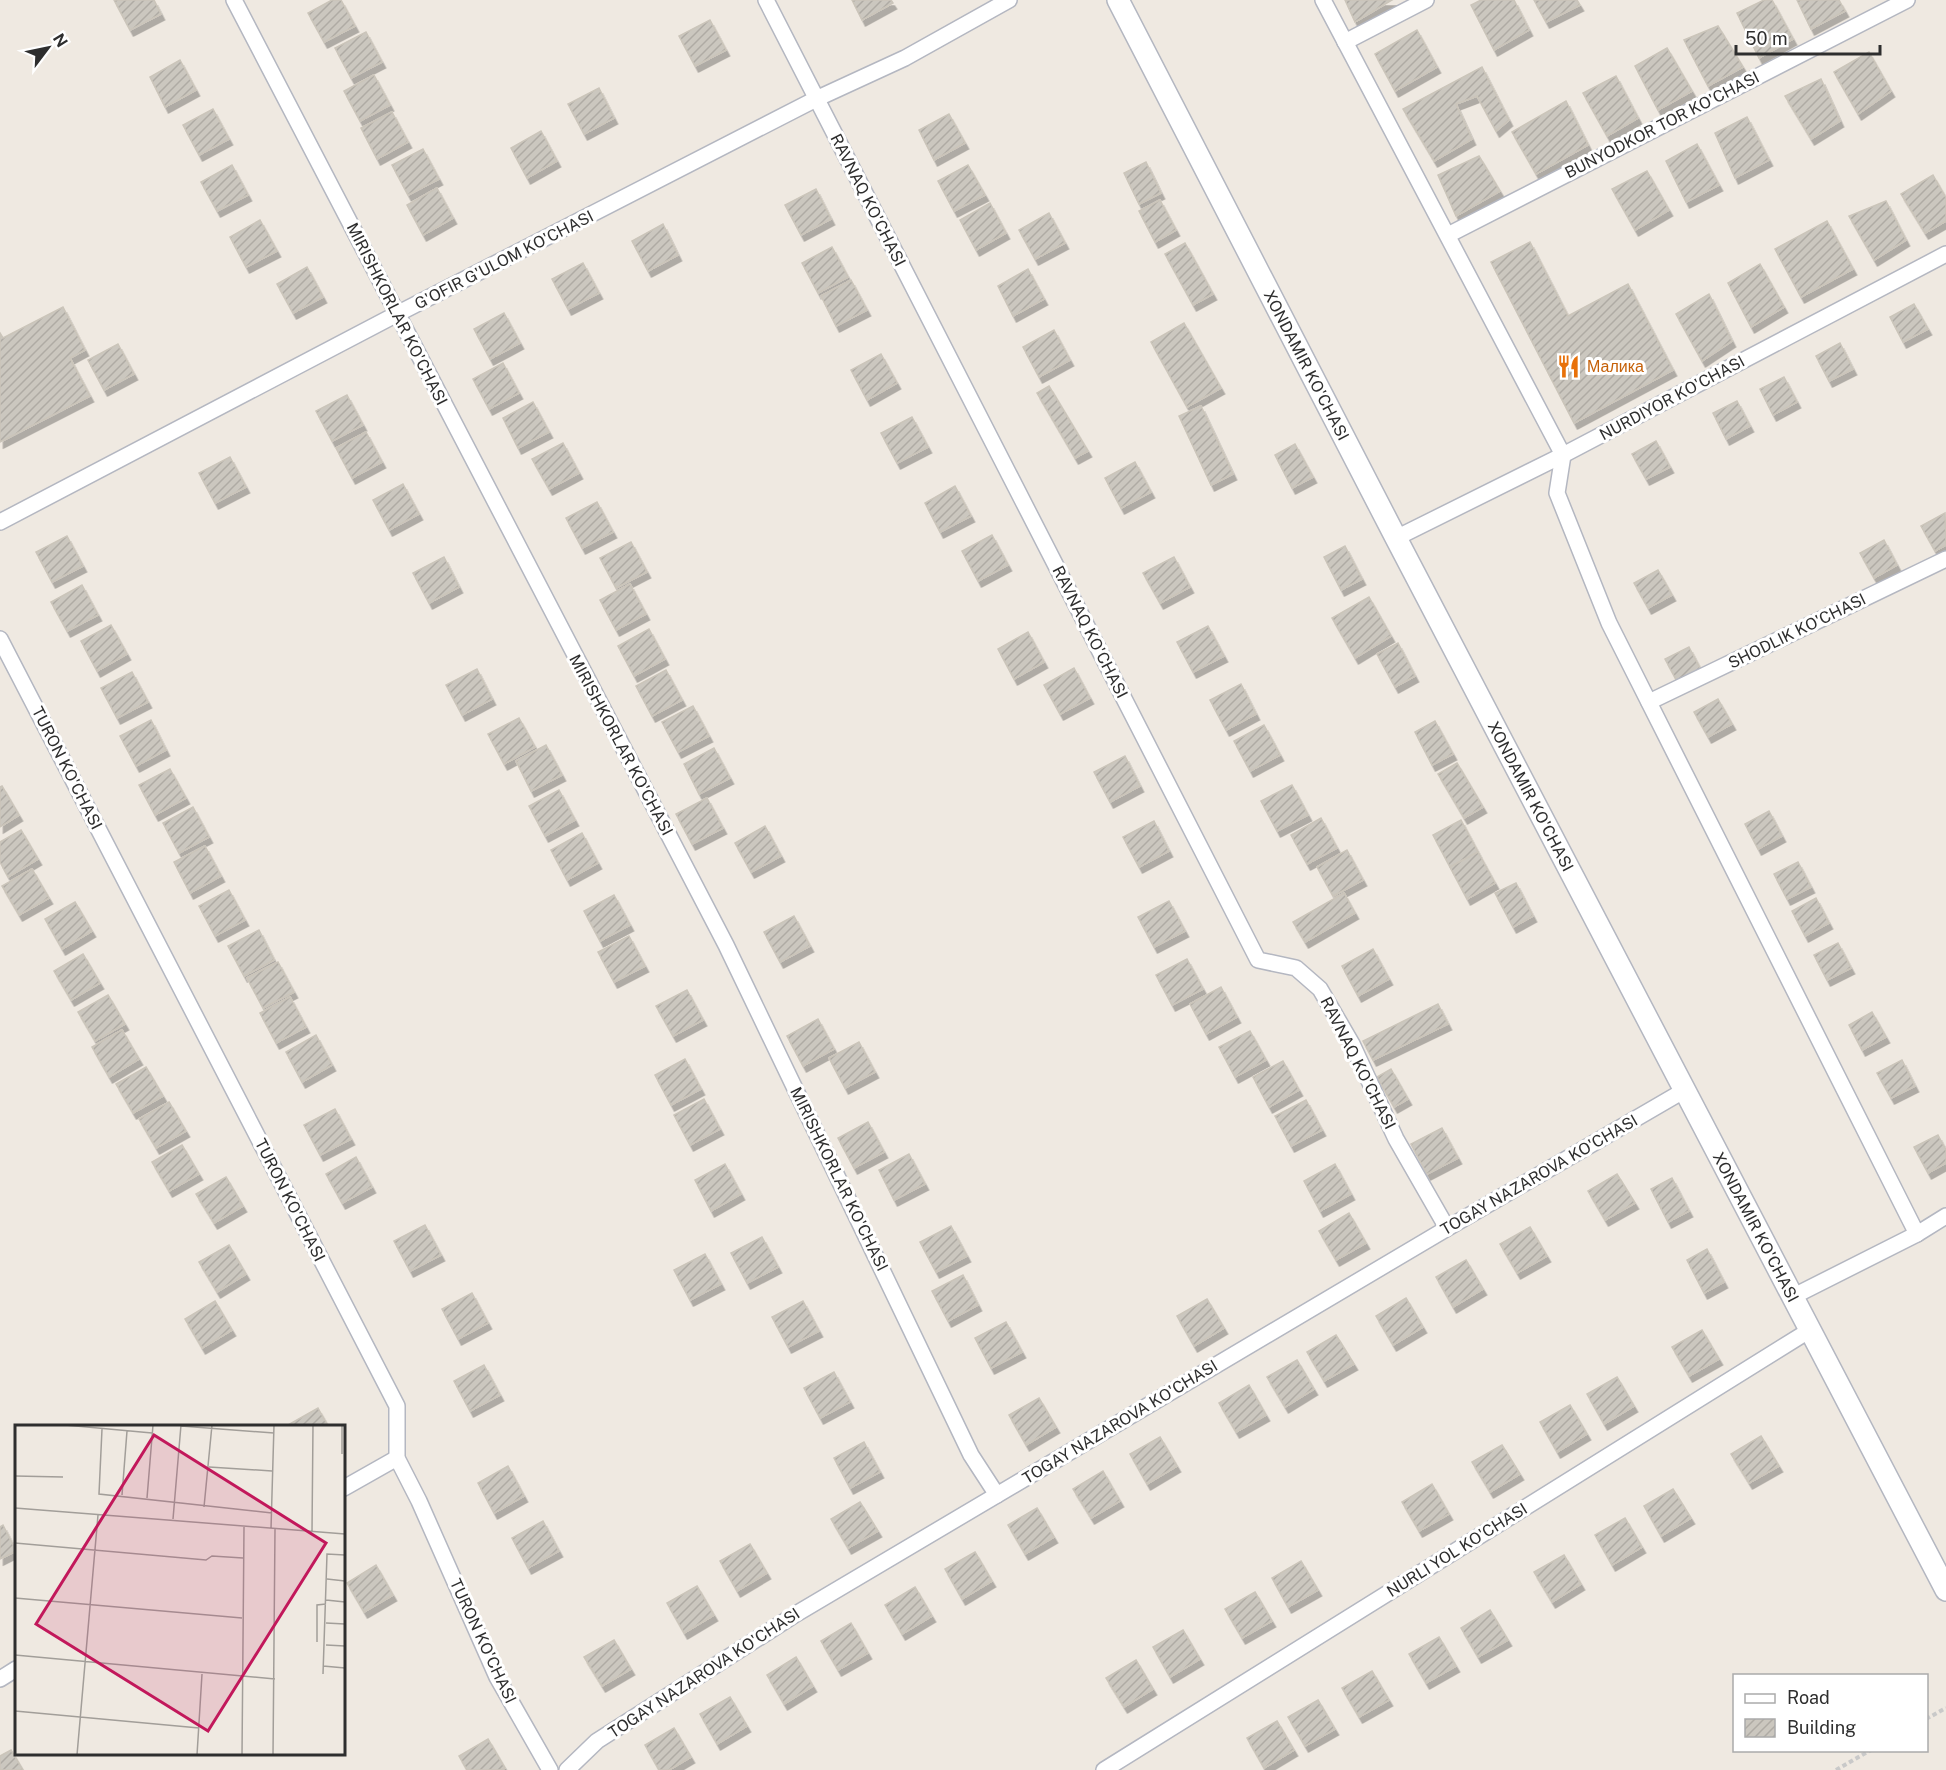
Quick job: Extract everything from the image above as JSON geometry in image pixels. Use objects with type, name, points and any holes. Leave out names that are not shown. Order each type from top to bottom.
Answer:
[{"type":"main road","name":"XONDAMIR KO'CHASI","points":[[1118,0],[1396,538],[1946,1590]]},
{"type":"street","name":"MIRISHKORLAR KO'CHASI","points":[[234,0],[726,945],[966,1444],[997,1495]]},
{"type":"street","name":"RAVNAQ KO'CHASI","points":[[766,0],[1258,960],[1296,968],[1320,989],[1352,1044],[1396,1139],[1447,1228]]},
{"type":"street","name":"G'OFIR G'ULOM KO'CHASI","points":[[0,522],[397,314],[816,99],[905,58],[1009,0]]},
{"type":"street","points":[[1323,0],[1563,455],[1557,493],[1609,623],[1917,1234]]},
{"type":"street","points":[[1345,42],[1426,0]]},
{"type":"street","name":"BUNYODKOR TOR KO'CHASI","points":[[1448,234],[1907,0]]},
{"type":"street","name":"NURDIYOR KO'CHASI","points":[[1396,538],[1563,455],[1946,254]]},
{"type":"street","name":"SHODLIK KO'CHASI","points":[[1649,702],[1946,559]]},
{"type":"street","name":"TURON KO'CHASI","points":[[0,639],[397,1406],[397,1458],[419,1501],[496,1677],[550,1770]]},
{"type":"street","name":"TOGAY NAZAROVA KO'CHASI","points":[[567,1770],[597,1742],[796,1614],[1447,1228],[1685,1090]]},
{"type":"street","points":[[1792,1297],[1917,1234],[1946,1216]]},
{"type":"street","name":"NURLI YOL KO'CHASI","points":[[1104,1770],[1810,1330]]},
{"type":"street","points":[[345,1487],[397,1458]]},
{"type":"street","points":[[0,1679],[15,1670]]},
{"type":"path","points":[[1928,1718],[1946,1708]]},
{"type":"path","points":[[1836,1770],[1868,1752]]},
{"type":"building","points":[[114,0],[154,0],[161,14],[130,30]]},
{"type":"building","points":[[332,0],[341,0],[355,26],[324,42],[308,13]]},
{"type":"building","points":[[852,0],[891,0],[893,3],[862,20]]},
{"type":"building","points":[[1345,0],[1392,0],[1355,22]]},
{"type":"building","points":[[1481,0],[1514,0],[1529,30],[1494,50],[1471,5]]},
{"type":"building","points":[[1534,0],[1577,0],[1580,5],[1546,22]]},
{"type":"building","points":[[1764,0],[1772,0],[1793,39],[1759,58],[1737,13]]},
{"type":"building","points":[[1797,0],[1839,0],[1845,11],[1811,29]]},
{"type":"building","points":[[710,20],[726,50],[695,66],[679,36]]},
{"type":"building","points":[[1718,26],[1743,67],[1708,86],[1684,40]]},
{"type":"building","points":[[1417,30],[1437,67],[1395,91],[1375,54]]},
{"type":"building","points":[[366,32],[382,62],[351,78],[335,48]]},
{"type":"building","points":[[1667,48],[1692,91],[1658,110],[1635,66]]},
{"type":"building","points":[[1869,52],[1891,91],[1858,114],[1834,72]]},
{"type":"building","points":[[180,60],[196,90],[165,107],[150,77]]},
{"type":"building","points":[[1482,67],[1509,120],[1496,131],[1477,96],[1456,104],[1472,139],[1434,161],[1403,109]]},
{"type":"building","points":[[374,75],[390,105],[360,121],[344,91]]},
{"type":"building","points":[[1616,76],[1638,118],[1607,136],[1583,93]]},
{"type":"building","points":[[1821,79],[1840,121],[1811,139],[1785,96]]},
{"type":"building","points":[[599,88],[614,118],[584,134],[568,104]]},
{"type":"building","points":[[1566,101],[1588,145],[1536,174],[1512,132]]},
{"type":"building","points":[[213,109],[229,139],[199,155],[183,125]]},
{"type":"building","points":[[392,112],[408,142],[377,159],[361,128]]},
{"type":"building","points":[[949,114],[965,143],[934,160],[919,130]]},
{"type":"building","points":[[1747,117],[1769,160],[1735,178],[1715,133]]},
{"type":"building","points":[[541,131],[557,161],[527,178],[511,148]]},
{"type":"building","points":[[1697,144],[1719,185],[1686,202],[1666,161]]},
{"type":"building","points":[[423,149],[439,179],[408,195],[392,165]]},
{"type":"building","points":[[1479,156],[1500,191],[1456,216],[1438,175]]},
{"type":"building","points":[[1146,162],[1161,193],[1139,204],[1124,173]]},
{"type":"building","points":[[232,165],[248,195],[217,211],[201,182]]},
{"type":"building","points":[[968,165],[985,195],[954,211],[938,181]]},
{"type":"building","points":[[1647,171],[1669,210],[1635,230],[1612,189]]},
{"type":"building","points":[[1933,175],[1946,198],[1946,221],[1925,233],[1901,194]]},
{"type":"building","points":[[437,188],[453,218],[423,235],[407,205]]},
{"type":"building","points":[[816,189],[831,219],[801,235],[785,205]]},
{"type":"building","points":[[1160,200],[1176,230],[1155,242],[1139,211]]},
{"type":"building","points":[[1886,201],[1906,240],[1874,260],[1849,216]]},
{"type":"building","points":[[990,203],[1006,233],[976,250],[960,220]]},
{"type":"building","points":[[1049,213],[1065,243],[1035,259],[1019,230]]},
{"type":"building","points":[[260,220],[277,251],[246,267],[230,237]]},
{"type":"building","points":[[1827,221],[1853,269],[1801,297],[1775,249]]},
{"type":"building","points":[[663,224],[678,255],[648,271],[632,241]]},
{"type":"building","points":[[1530,242],[1568,316],[1628,284],[1673,370],[1574,423],[1491,262]]},
{"type":"building","points":[[1185,243],[1213,294],[1193,305],[1165,254]]},
{"type":"building","points":[[832,247],[848,277],[818,293],[802,263]]},
{"type":"building","points":[[583,263],[599,293],[568,309],[552,279]]},
{"type":"building","points":[[1760,264],[1784,307],[1751,327],[1728,283]]},
{"type":"building","points":[[307,267],[323,297],[293,313],[277,284]]},
{"type":"building","points":[[1028,269],[1044,299],[1013,316],[998,286]]},
{"type":"building","points":[[851,280],[867,310],[836,326],[821,296]]},
{"type":"building","points":[[1709,294],[1732,341],[1702,361],[1676,314]]},
{"type":"building","points":[[1914,304],[1928,329],[1903,342],[1890,317]]},
{"type":"building","points":[[63,307],[85,350],[70,358],[90,396],[0,442],[0,333],[3,338]]},
{"type":"building","points":[[504,313],[520,343],[490,359],[474,329]]},
{"type":"building","points":[[1184,323],[1221,388],[1187,407],[1151,342]]},
{"type":"building","points":[[1054,330],[1070,360],[1039,377],[1023,347]]},
{"type":"building","points":[[1840,343],[1853,369],[1829,381],[1816,356]]},
{"type":"building","points":[[118,344],[134,374],[104,390],[88,360]]},
{"type":"building","points":[[881,354],[897,383],[867,400],[851,370]]},
{"type":"building","points":[[503,363],[519,393],[489,409],[473,379]]},
{"type":"building","points":[[1784,377],[1797,402],[1773,415],[1760,389]]},
{"type":"building","points":[[1049,386],[1088,451],[1075,458],[1037,393]]},
{"type":"building","points":[[347,395],[363,425],[332,441],[316,411]]},
{"type":"building","points":[[1737,401],[1750,426],[1726,439],[1713,413]]},
{"type":"building","points":[[533,402],[549,432],[518,448],[503,418]]},
{"type":"building","points":[[1201,406],[1233,474],[1211,485],[1179,416]]},
{"type":"building","points":[[912,417],[928,447],[897,463],[881,433]]},
{"type":"building","points":[[366,432],[382,462],[352,478],[336,448]]},
{"type":"building","points":[[1656,441],[1670,467],[1646,479],[1632,454]]},
{"type":"building","points":[[563,443],[579,473],[549,489],[532,459]]},
{"type":"building","points":[[1295,444],[1313,477],[1292,488],[1275,455]]},
{"type":"building","points":[[230,457],[246,487],[215,503],[199,473]]},
{"type":"building","points":[[1135,462],[1151,492],[1121,508],[1105,478]]},
{"type":"building","points":[[403,484],[419,514],[389,530],[373,500]]},
{"type":"building","points":[[955,486],[971,516],[940,532],[925,503]]},
{"type":"building","points":[[597,502],[613,532],[582,548],[566,518]]},
{"type":"building","points":[[1945,513],[1946,545],[1935,551],[1921,526]]},
{"type":"building","points":[[992,535],[1008,565],[978,581],[962,551]]},
{"type":"building","points":[[67,536],[83,566],[52,582],[36,552]]},
{"type":"building","points":[[1884,540],[1897,565],[1874,578],[1860,553]]},
{"type":"building","points":[[631,542],[647,572],[616,588],[600,558]]},
{"type":"building","points":[[1345,546],[1362,579],[1341,590],[1324,557]]},
{"type":"building","points":[[444,557],[459,587],[429,603],[413,573]]},
{"type":"building","points":[[1174,557],[1190,587],[1160,603],[1143,573]]},
{"type":"building","points":[[1658,570],[1672,595],[1648,608],[1634,583]]},
{"type":"building","points":[[630,584],[646,614],[616,630],[600,600]]},
{"type":"building","points":[[82,585],[98,615],[67,631],[51,602]]},
{"type":"building","points":[[1369,597],[1391,636],[1355,658],[1332,618]]},
{"type":"building","points":[[111,625],[127,654],[97,671],[81,641]]},
{"type":"building","points":[[1208,626],[1224,656],[1193,672],[1177,642]]},
{"type":"building","points":[[649,629],[665,659],[634,676],[618,646]]},
{"type":"building","points":[[1028,632],[1044,662],[1014,679],[998,649]]},
{"type":"building","points":[[1398,643],[1415,676],[1395,687],[1377,654]]},
{"type":"building","points":[[1689,647],[1702,672],[1679,685],[1665,659]]},
{"type":"building","points":[[1074,668],[1090,698],[1060,714],[1044,685]]},
{"type":"building","points":[[477,669],[492,699],[462,715],[446,685]]},
{"type":"building","points":[[666,670],[682,700],[652,716],[636,686]]},
{"type":"building","points":[[132,672],[148,702],[117,718],[101,688]]},
{"type":"building","points":[[1241,684],[1256,714],[1226,730],[1210,700]]},
{"type":"building","points":[[1718,699],[1732,724],[1708,737],[1694,712]]},
{"type":"building","points":[[693,706],[709,736],[678,752],[662,722]]},
{"type":"building","points":[[519,718],[535,747],[504,764],[488,734]]},
{"type":"building","points":[[151,720],[166,750],[136,766],[120,736]]},
{"type":"building","points":[[1435,721],[1453,754],[1432,765],[1415,732]]},
{"type":"building","points":[[1264,725],[1280,755],[1250,771],[1234,741]]},
{"type":"building","points":[[546,745],[562,775],[531,791],[516,761]]},
{"type":"building","points":[[714,748],[730,778],[699,794],[684,764]]},
{"type":"building","points":[[1125,756],[1140,786],[1110,802],[1094,772]]},
{"type":"building","points":[[1457,763],[1483,807],[1464,818],[1438,774]]},
{"type":"building","points":[[170,769],[186,798],[155,815],[139,785]]},
{"type":"building","points":[[1292,785],[1308,815],[1277,831],[1261,801]]},
{"type":"building","points":[[2,786],[19,815],[0,827],[0,787]]},
{"type":"building","points":[[559,790],[575,820],[545,836],[529,806]]},
{"type":"building","points":[[707,798],[723,828],[692,844],[676,814]]},
{"type":"building","points":[[193,807],[209,837],[179,853],[163,823]]},
{"type":"building","points":[[1769,811],[1782,836],[1758,849],[1745,824]]},
{"type":"building","points":[[1321,818],[1337,848],[1307,864],[1291,835]]},
{"type":"building","points":[[1461,820],[1478,852],[1450,867],[1433,835]]},
{"type":"building","points":[[1154,821],[1169,851],[1139,867],[1123,837]]},
{"type":"building","points":[[765,826],[781,856],[751,872],[735,843]]},
{"type":"building","points":[[21,830],[38,859],[8,877],[0,862],[0,842]]},
{"type":"building","points":[[582,833],[598,863],[567,880],[551,850]]},
{"type":"building","points":[[205,846],[221,876],[190,893],[174,862]]},
{"type":"building","points":[[1347,850],[1363,880],[1333,896],[1317,867]]},
{"type":"building","points":[[1478,852],[1495,883],[1467,899],[1450,867]]},
{"type":"building","points":[[1798,862],[1811,887],[1787,899],[1774,874]]},
{"type":"building","points":[[32,869],[49,898],[19,915],[2,886]]},
{"type":"building","points":[[1516,883],[1533,916],[1513,927],[1495,893]]},
{"type":"building","points":[[229,890],[245,920],[215,936],[199,906]]},
{"type":"building","points":[[1344,893],[1355,913],[1305,942],[1293,922]]},
{"type":"building","points":[[614,895],[630,925],[600,941],[584,911]]},
{"type":"building","points":[[1816,898],[1829,923],[1805,936],[1792,911]]},
{"type":"building","points":[[1169,901],[1185,931],[1154,947],[1138,917]]},
{"type":"building","points":[[75,902],[92,931],[62,949],[45,919]]},
{"type":"building","points":[[794,916],[810,946],[780,962],[764,932]]},
{"type":"building","points":[[259,930],[274,960],[244,976],[228,946]]},
{"type":"building","points":[[629,936],[645,966],[614,982],[598,952]]},
{"type":"building","points":[[1838,943],[1851,968],[1827,980],[1814,955]]},
{"type":"building","points":[[1373,949],[1389,979],[1358,996],[1342,966]]},
{"type":"building","points":[[83,954],[100,983],[71,1000],[54,971]]},
{"type":"building","points":[[1187,959],[1203,989],[1172,1005],[1156,975]]},
{"type":"building","points":[[278,962],[294,992],[263,1008],[247,978]]},
{"type":"building","points":[[1221,987],[1237,1017],[1206,1034],[1190,1004]]},
{"type":"building","points":[[687,990],[703,1020],[673,1036],[656,1006]]},
{"type":"building","points":[[108,995],[125,1024],[95,1041],[78,1012]]},
{"type":"building","points":[[290,997],[306,1027],[276,1043],[260,1013]]},
{"type":"building","points":[[1438,1004],[1448,1024],[1373,1060],[1363,1041]]},
{"type":"building","points":[[1872,1012],[1886,1037],[1862,1050],[1849,1025]]},
{"type":"building","points":[[818,1019],[834,1049],[803,1066],[787,1036]]},
{"type":"building","points":[[122,1030],[139,1059],[109,1077],[92,1047]]},
{"type":"building","points":[[1250,1031],[1266,1060],[1235,1077],[1219,1047]]},
{"type":"building","points":[[316,1035],[332,1065],[302,1082],[286,1052]]},
{"type":"building","points":[[859,1042],[875,1072],[845,1088],[829,1058]]},
{"type":"building","points":[[685,1059],[701,1089],[671,1105],[655,1075]]},
{"type":"building","points":[[1902,1060],[1915,1086],[1891,1098],[1877,1073]]},
{"type":"building","points":[[1283,1061],[1299,1090],[1269,1107],[1253,1077]]},
{"type":"building","points":[[146,1067],[163,1096],[133,1113],[116,1084]]},
{"type":"building","points":[[1391,1069],[1408,1099],[1394,1107],[1377,1077]]},
{"type":"building","points":[[704,1099],[720,1129],[690,1145],[674,1115]]},
{"type":"building","points":[[1306,1100],[1322,1130],[1291,1146],[1275,1116]]},
{"type":"building","points":[[169,1102],[186,1131],[156,1148],[139,1119]]},
{"type":"building","points":[[335,1109],[351,1139],[320,1155],[304,1125]]},
{"type":"building","points":[[868,1122],[884,1152],[854,1168],[838,1138]]},
{"type":"building","points":[[1442,1128],[1458,1158],[1427,1174],[1411,1144]]},
{"type":"building","points":[[1938,1135],[1946,1150],[1946,1163],[1928,1173],[1914,1147]]},
{"type":"building","points":[[182,1145],[199,1174],[169,1191],[152,1162]]},
{"type":"building","points":[[909,1154],[925,1184],[894,1200],[879,1170]]},
{"type":"building","points":[[356,1157],[372,1187],[342,1203],[326,1174]]},
{"type":"building","points":[[725,1164],[741,1194],[711,1211],[695,1180]]},
{"type":"building","points":[[1335,1164],[1351,1194],[1320,1211],[1304,1181]]},
{"type":"building","points":[[1617,1174],[1635,1203],[1605,1220],[1588,1191]]},
{"type":"building","points":[[226,1177],[243,1206],[214,1223],[196,1194]]},
{"type":"building","points":[[1672,1178],[1689,1211],[1668,1222],[1651,1189]]},
{"type":"building","points":[[1349,1213],[1366,1243],[1336,1260],[1319,1231]]},
{"type":"building","points":[[425,1225],[441,1255],[410,1271],[394,1241]]},
{"type":"building","points":[[951,1226],[967,1256],[936,1272],[920,1242]]},
{"type":"building","points":[[1530,1227],[1547,1256],[1517,1273],[1500,1244]]},
{"type":"building","points":[[762,1237],[778,1267],[747,1283],[731,1253]]},
{"type":"building","points":[[229,1245],[246,1274],[217,1292],[199,1262]]},
{"type":"building","points":[[1707,1249],[1724,1282],[1704,1293],[1687,1260]]},
{"type":"building","points":[[705,1254],[721,1284],[690,1300],[674,1270]]},
{"type":"building","points":[[1466,1260],[1483,1289],[1453,1307],[1436,1277]]},
{"type":"building","points":[[963,1275],[978,1305],[948,1321],[932,1291]]},
{"type":"building","points":[[472,1293],[488,1323],[458,1339],[442,1309]]},
{"type":"building","points":[[1406,1298],[1423,1327],[1393,1345],[1376,1316]]},
{"type":"building","points":[[1207,1299],[1224,1328],[1194,1346],[1177,1316]]},
{"type":"building","points":[[215,1301],[232,1330],[202,1348],[185,1319]]},
{"type":"building","points":[[803,1301],[819,1331],[788,1347],[772,1317]]},
{"type":"building","points":[[1006,1322],[1022,1352],[991,1368],[975,1338]]},
{"type":"building","points":[[1702,1330],[1719,1359],[1689,1376],[1672,1347]]},
{"type":"building","points":[[1336,1335],[1354,1364],[1324,1381],[1307,1352]]},
{"type":"building","points":[[1297,1360],[1314,1389],[1285,1407],[1267,1377]]},
{"type":"building","points":[[484,1365],[500,1395],[470,1411],[454,1381]]},
{"type":"building","points":[[834,1372],[850,1402],[820,1418],[804,1388]]},
{"type":"building","points":[[1617,1377],[1634,1406],[1604,1424],[1587,1394]]},
{"type":"building","points":[[1249,1385],[1266,1415],[1236,1432],[1219,1403]]},
{"type":"building","points":[[1039,1398],[1056,1427],[1026,1445],[1009,1415]]},
{"type":"building","points":[[1570,1405],[1587,1434],[1557,1452],[1540,1422]]},
{"type":"building","points":[[318,1408],[327,1425],[288,1425]]},
{"type":"building","points":[[1761,1436],[1779,1466],[1749,1483],[1731,1454]]},
{"type":"building","points":[[1160,1437],[1177,1466],[1147,1484],[1130,1454]]},
{"type":"building","points":[[864,1442],[880,1472],[850,1488],[834,1458]]},
{"type":"building","points":[[1502,1445],[1520,1474],[1490,1492],[1472,1462]]},
{"type":"building","points":[[508,1466],[524,1496],[494,1513],[478,1483]]},
{"type":"building","points":[[1103,1471],[1120,1501],[1091,1518],[1073,1489]]},
{"type":"building","points":[[1432,1484],[1449,1514],[1419,1531],[1402,1502]]},
{"type":"building","points":[[1673,1489],[1691,1518],[1661,1536],[1644,1506]]},
{"type":"building","points":[[860,1502],[878,1531],[848,1548],[831,1519]]},
{"type":"building","points":[[1037,1508],[1054,1537],[1025,1554],[1008,1525]]},
{"type":"building","points":[[1625,1518],[1642,1547],[1612,1565],[1595,1535]]},
{"type":"building","points":[[543,1521],[559,1551],[528,1568],[512,1538]]},
{"type":"building","points":[[3,1525],[15,1552],[0,1559],[0,1527]]},
{"type":"building","points":[[750,1544],[767,1573],[737,1591],[720,1561]]},
{"type":"building","points":[[975,1552],[992,1581],[962,1599],[945,1569]]},
{"type":"building","points":[[1564,1555],[1581,1584],[1552,1602],[1534,1572]]},
{"type":"building","points":[[1301,1561],[1318,1590],[1288,1607],[1272,1578]]},
{"type":"building","points":[[376,1565],[393,1595],[364,1612],[347,1583]]},
{"type":"building","points":[[697,1586],[714,1615],[684,1633],[667,1603]]},
{"type":"building","points":[[915,1587],[932,1616],[902,1634],[885,1605]]},
{"type":"building","points":[[1255,1592],[1272,1621],[1242,1638],[1225,1609]]},
{"type":"building","points":[[1490,1610],[1508,1640],[1478,1657],[1461,1628]]},
{"type":"building","points":[[851,1623],[868,1653],[838,1670],[821,1641]]},
{"type":"building","points":[[1183,1630],[1200,1659],[1170,1677],[1153,1647]]},
{"type":"building","points":[[1439,1637],[1456,1666],[1426,1683],[1409,1654]]},
{"type":"building","points":[[614,1640],[631,1669],[602,1686],[584,1657]]},
{"type":"building","points":[[796,1657],[813,1686],[784,1704],[767,1675]]},
{"type":"building","points":[[1136,1660],[1153,1689],[1124,1707],[1106,1678]]},
{"type":"building","points":[[1372,1671],[1389,1700],[1359,1717],[1342,1688]]},
{"type":"building","points":[[730,1697],[747,1726],[717,1744],[700,1714]]},
{"type":"building","points":[[1318,1700],[1335,1729],[1305,1746],[1288,1717]]},
{"type":"building","points":[[1277,1721],[1294,1750],[1264,1768],[1247,1738]]},
{"type":"building","points":[[674,1728],[691,1757],[669,1770],[659,1770],[645,1745]]},
{"type":"building","points":[[488,1739],[505,1768],[467,1770],[459,1756]]},
{"type":"building","points":[[11,1750],[23,1770],[0,1770],[0,1756]]},
{"type":"place","name":"Малика","points":[[1569,366]]}]
